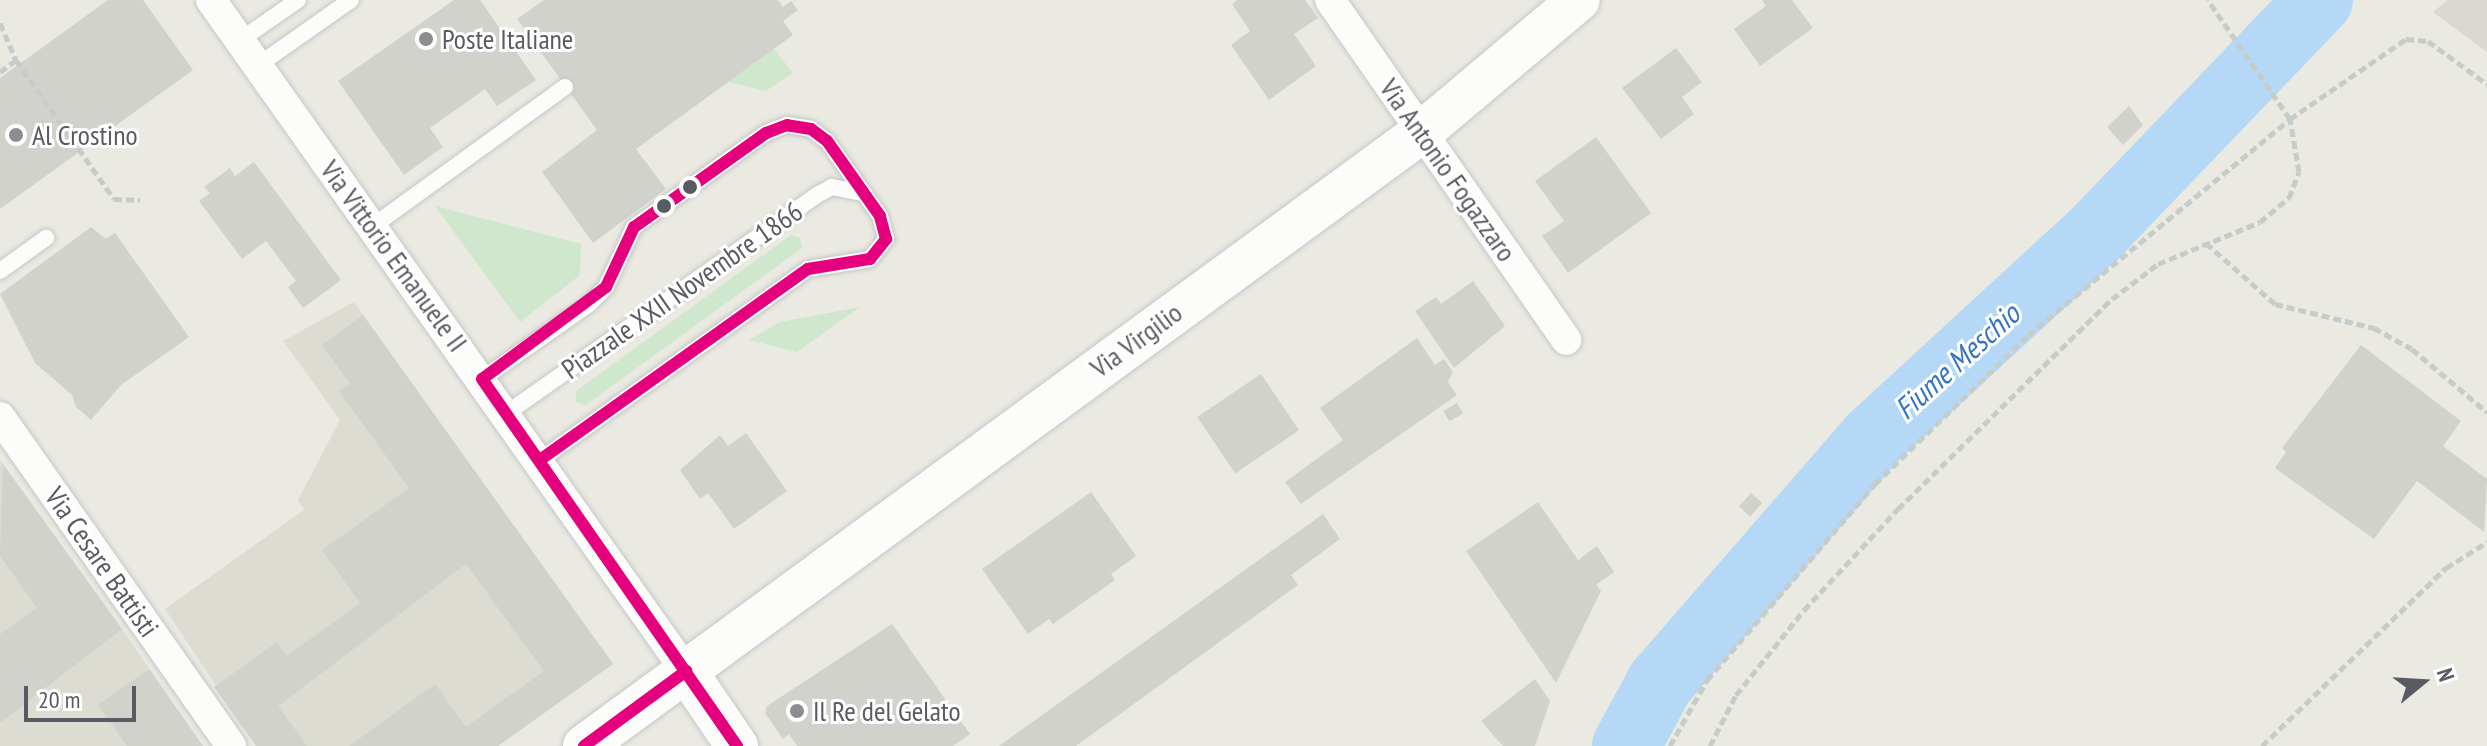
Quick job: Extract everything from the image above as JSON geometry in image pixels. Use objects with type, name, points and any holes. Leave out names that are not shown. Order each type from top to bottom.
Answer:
[{"type":"main road","name":"Via Virgilio","points":[[584,746],[1422,132],[1579,0]]},
{"type":"main road","points":[[686,671],[737,746]]},
{"type":"street","name":"Via Vittorio Emanuele II","points":[[212,0],[507,413],[686,671]]},
{"type":"street","name":"Via Antonio Fogazzaro","points":[[1330,0],[1566,340]]},
{"type":"street","name":"Via Cesare Battisti","points":[[0,417],[231,746]]},
{"type":"lane","points":[[239,41],[298,0]]},
{"type":"lane","points":[[257,66],[351,0]]},
{"type":"lane","points":[[373,226],[565,87]]},
{"type":"lane","name":"Piazzale XXII Novembre 1866","points":[[482,379],[589,304],[606,287],[634,227],[766,133],[787,125],[811,129],[827,141],[880,216],[886,239],[870,259],[808,269],[540,460]]},
{"type":"lane","name":"Piazzale XXII Novembre 1866","points":[[507,413],[817,195],[832,187],[864,193]]},
{"type":"lane","points":[[0,271],[46,238]]},
{"type":"path","points":[[1710,746],[1759,663],[1898,509],[2127,285],[2206,243],[2260,222],[2289,198],[2299,172],[2290,119],[2278,95],[2211,0]]},
{"type":"path","points":[[0,23],[16,60],[114,199],[140,200]]},
{"type":"path","points":[[1670,746],[1707,680],[1875,484],[2028,335],[2290,119],[2406,39],[2428,41],[2487,84]]},
{"type":"path","points":[[0,72],[16,60]]},
{"type":"path","points":[[2206,243],[2275,304],[2374,328],[2412,349],[2487,412]]},
{"type":"path","points":[[2262,746],[2446,568],[2487,542]]},
{"type":"shaded area","points":[[2448,0],[2487,0],[2487,52],[2433,12]]},
{"type":"shaded area","points":[[354,302],[613,664],[498,746],[256,746],[165,609],[304,510],[298,500],[340,420],[283,341]]},
{"type":"shaded area","points":[[0,460],[122,629],[203,746],[0,746]]},
{"type":"green space","points":[[774,49],[793,73],[766,91],[728,82]]},
{"type":"green space","points":[[435,206],[581,244],[580,275],[520,322]]},
{"type":"green space","points":[[791,235],[800,238],[802,248],[586,405],[576,402],[576,391]]},
{"type":"green space","points":[[860,307],[797,352],[749,340],[780,322]]},
{"type":"building","points":[[108,0],[143,0],[193,70],[0,209],[0,78]]},
{"type":"building","points":[[454,0],[480,0],[536,80],[497,106],[485,89],[430,128],[443,147],[404,175],[338,81]]},
{"type":"building","points":[[544,0],[778,0],[783,7],[791,1],[798,10],[783,21],[793,35],[636,149],[666,189],[593,243],[542,172],[597,130],[517,19]]},
{"type":"building","points":[[1237,0],[1305,0],[1318,18],[1294,34],[1316,66],[1269,100],[1231,45],[1250,31],[1232,4]]},
{"type":"building","points":[[1762,0],[1792,0],[1813,28],[1760,66],[1734,29],[1766,6]]},
{"type":"building","points":[[1676,48],[1702,82],[1682,97],[1694,114],[1661,139],[1622,88]]},
{"type":"building","points":[[2129,106],[2143,125],[2123,145],[2107,127]]},
{"type":"building","points":[[1596,137],[1651,213],[1568,273],[1542,236],[1564,221],[1535,181]]},
{"type":"building","points":[[254,162],[341,280],[303,308],[288,287],[296,281],[266,241],[242,259],[199,201],[210,193],[204,187],[230,168],[235,176]]},
{"type":"building","points":[[91,227],[106,239],[115,233],[189,337],[121,385],[91,420],[76,407],[72,395],[35,363],[0,294]]},
{"type":"building","points":[[1473,281],[1505,326],[1454,368],[1415,311],[1436,297],[1441,304]]},
{"type":"building","points":[[363,315],[613,664],[498,746],[349,746],[435,684],[466,727],[544,671],[466,564],[278,706],[307,746],[256,746],[214,687],[277,642],[287,656],[360,603],[322,550],[409,488],[339,391],[350,384],[322,345]]},
{"type":"building","points":[[1417,338],[1435,365],[1444,359],[1453,372],[1448,382],[1457,395],[1301,504],[1285,482],[1343,440],[1320,408]]},
{"type":"building","points":[[2361,345],[2461,421],[2443,446],[2487,479],[2484,532],[2417,481],[2374,539],[2275,468],[2286,452],[2282,448]]},
{"type":"building","points":[[1261,374],[1299,430],[1235,473],[1197,417]]},
{"type":"building","points":[[1457,403],[1463,413],[1449,422],[1443,411]]},
{"type":"building","points":[[746,433],[787,491],[734,529],[708,493],[700,499],[680,470],[720,435],[728,446]]},
{"type":"building","points":[[3,464],[122,629],[0,723],[0,634],[37,608],[0,556]]},
{"type":"building","points":[[1091,492],[1136,556],[1111,574],[1115,580],[1053,624],[1049,619],[1028,634],[982,569]]},
{"type":"building","points":[[1751,493],[1762,503],[1750,516],[1739,506]]},
{"type":"building","points":[[1538,502],[1578,560],[1597,546],[1614,572],[1596,585],[1601,591],[1556,683],[1466,551]]},
{"type":"building","points":[[1323,514],[1340,539],[1291,575],[1298,585],[1076,746],[999,746]]},
{"type":"building","points":[[892,624],[970,734],[953,746],[797,746],[789,734],[783,739],[765,713],[767,706]]},
{"type":"building","points":[[149,669],[203,746],[127,746],[98,705]]},
{"type":"building","points":[[1535,679],[1550,701],[1535,746],[1503,746],[1481,721]]},
{"type":"waterway","name":"Fiume Meschio","points":[[1626,746],[1660,683],[1873,438],[2094,235],[2319,0]]},
{"type":"transit line","points":[[540,460],[808,269],[870,259],[886,239],[880,216],[827,141],[811,129],[787,125],[766,133],[634,227],[606,287],[482,379],[737,746]]},
{"type":"transit line","points":[[584,746],[686,671]]},
{"type":"place","name":"Poste Italiane","points":[[426,39]]},
{"type":"place","name":"Al Crostino","points":[[16,135]]},
{"type":"place","name":"Il Re del Gelato","points":[[797,711]]}]
